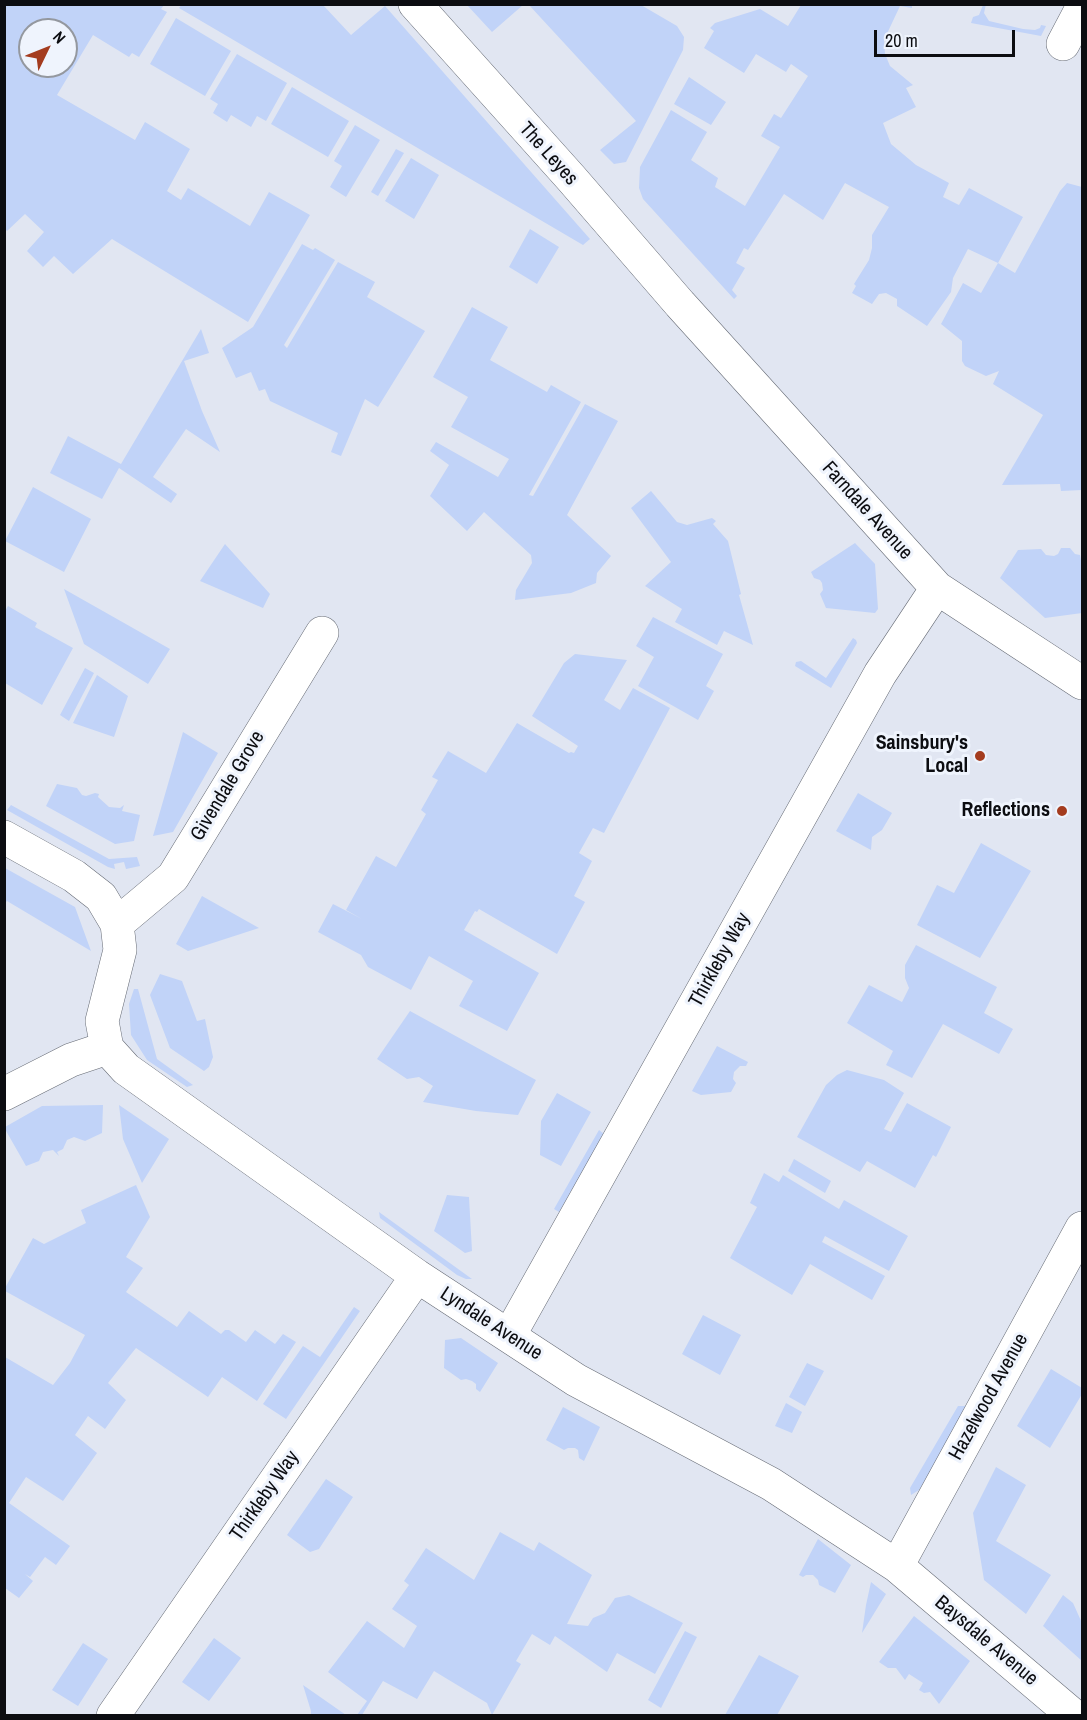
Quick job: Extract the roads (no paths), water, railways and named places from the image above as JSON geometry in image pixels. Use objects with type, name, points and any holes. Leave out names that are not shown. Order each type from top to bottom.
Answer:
[{"type":"street","name":"The Leyes","points":[[415,4],[680,304]]},
{"type":"street","name":"Farndale Avenue","points":[[680,304],[937,588],[1083,683]]},
{"type":"street","name":"Thirkleby Way","points":[[509,1336],[880,674],[937,588]]},
{"type":"street","name":"Givendale Grove","points":[[117,924],[173,877],[322,633]]},
{"type":"street","points":[[4,837],[74,876],[101,897],[117,924],[120,950],[102,1022],[107,1048],[71,1060],[4,1094]]},
{"type":"street","name":"Lyndale Avenue","points":[[107,1048],[126,1069],[417,1276],[576,1380],[771,1484],[897,1566]]},
{"type":"street","name":"Hazelwood Avenue","points":[[897,1566],[1083,1228]]},
{"type":"street","name":"Thirkleby Way","points":[[113,1716],[417,1276]]},
{"type":"street","name":"Baysdale Avenue","points":[[897,1566],[1074,1716]]},
{"type":"place","name":"Sainsbury's Local","points":[[980,756]]},
{"type":"place","name":"Reflections","points":[[1062,811]]}]
